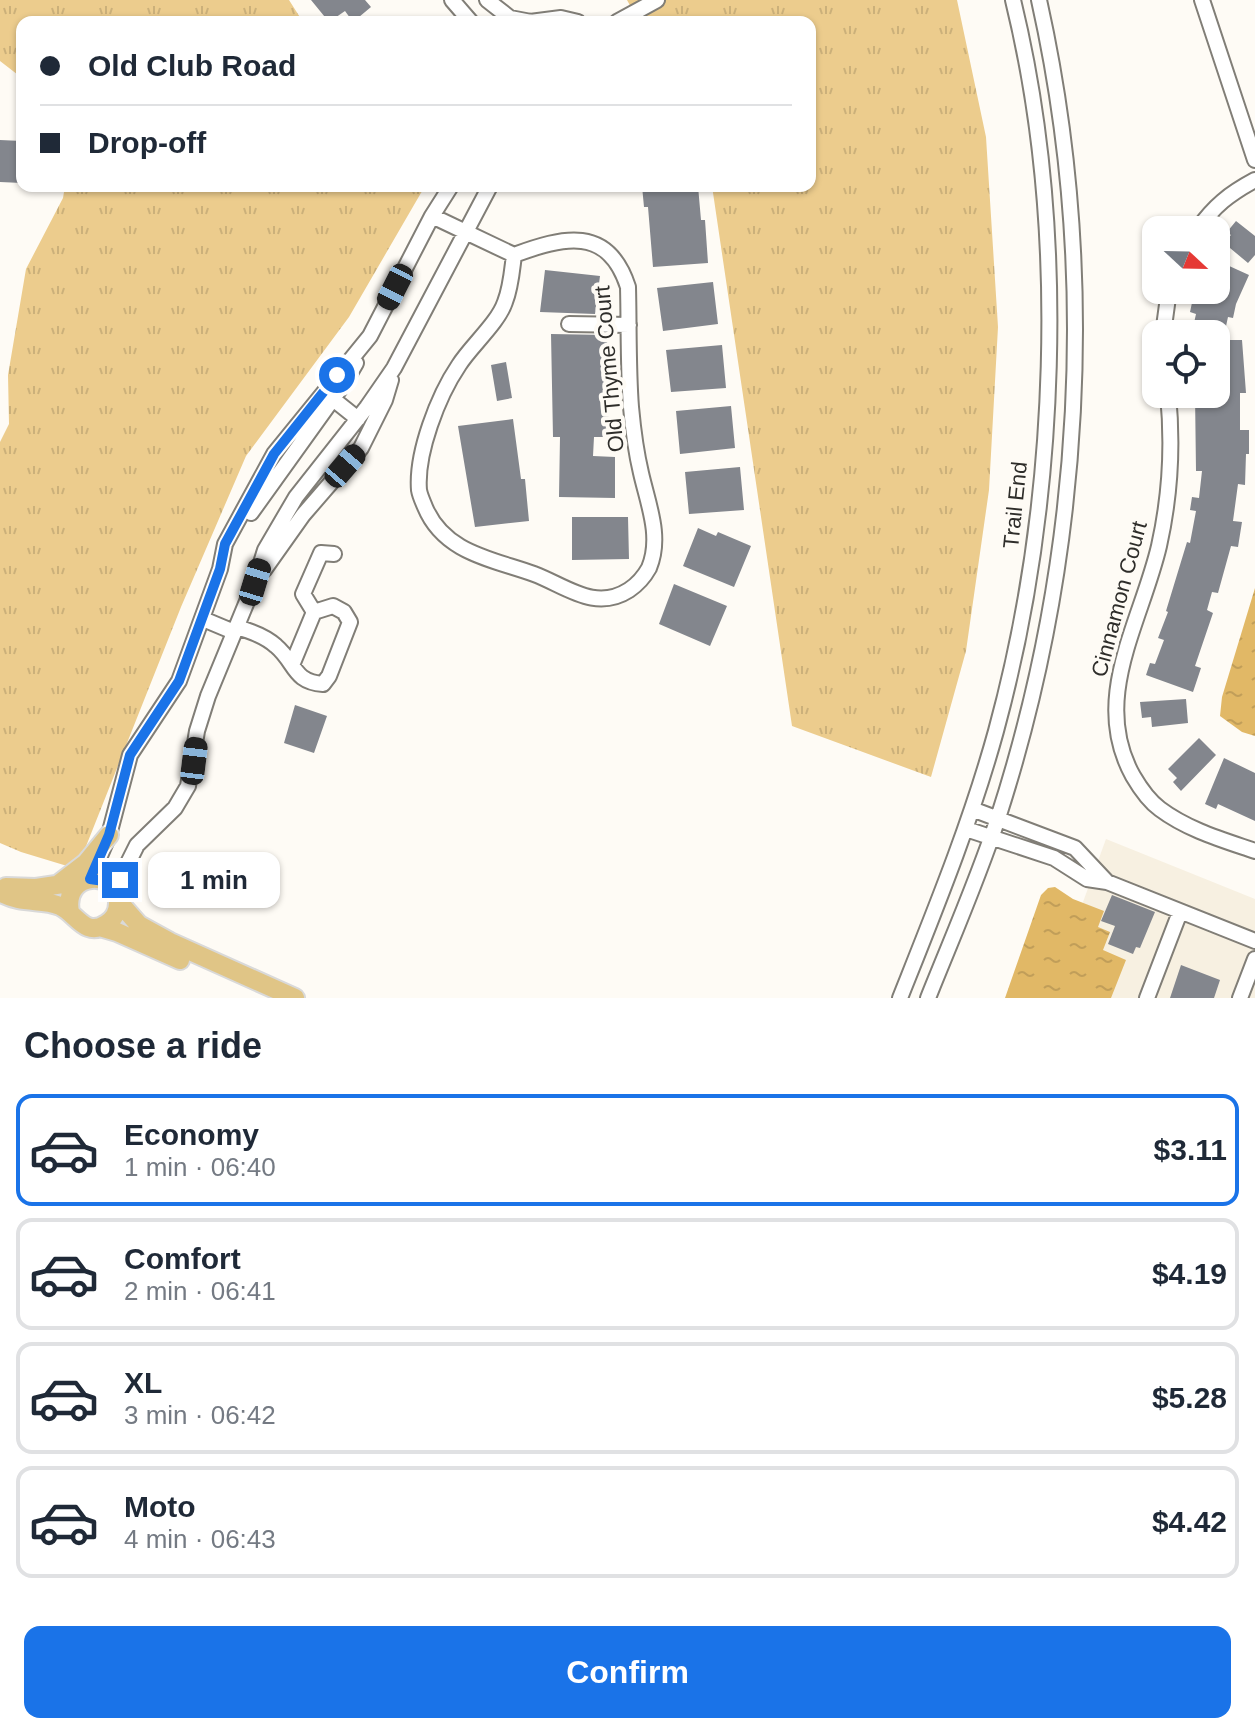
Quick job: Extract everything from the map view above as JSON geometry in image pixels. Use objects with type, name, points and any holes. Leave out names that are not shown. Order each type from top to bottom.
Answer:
[{"type":"main road","points":[[56,885],[86,863],[109,835]]},
{"type":"main road","points":[[70,912],[69,897],[77,885],[86,880]]},
{"type":"main road","points":[[0,889],[104,881],[139,925],[292,997]]},
{"type":"main road","points":[[0,889],[35,903],[51,903],[70,912],[86,927],[117,932],[206,971],[292,997]]},
{"type":"main road","points":[[100,927],[112,919],[117,898]]},
{"type":"street","points":[[452,0],[466,16]]},
{"type":"street","points":[[487,0],[507,16]]},
{"type":"street","points":[[636,16],[657,0]]},
{"type":"street","name":"Trail End","points":[[900,998],[966,829],[999,717],[1025,603],[1045,430],[1048,318],[1046,219],[1036,124],[1013,0]]},
{"type":"street","points":[[928,998],[998,819],[1031,700],[1050,608],[1063,522],[1075,376],[1072,220],[1061,118],[1039,0]]},
{"type":"street","points":[[1202,0],[1255,160]]},
{"type":"street","points":[[1207,216],[1230,194],[1255,180]]},
{"type":"street","points":[[220,569],[259,499],[345,382],[447,192]]},
{"type":"street","points":[[117,898],[126,867],[137,845],[175,808],[188,786],[197,731],[265,550],[296,497],[394,368],[487,192]]},
{"type":"street","points":[[432,216],[514,255]]},
{"type":"street","name":"Old Thyme Court","points":[[563,239],[581,240],[610,253],[622,268],[628,287],[634,435],[655,532],[650,564],[640,582],[625,593],[609,599],[591,599],[542,577],[458,547],[439,531],[419,493],[426,442],[439,405],[457,367],[505,305],[514,255],[563,239]]},
{"type":"street","points":[[569,324],[629,325]]},
{"type":"street","points":[[86,880],[109,835],[130,755],[179,681],[220,569],[225,544],[261,475],[370,336]]},
{"type":"street","points":[[255,582],[303,515],[361,448],[385,400],[394,368]]},
{"type":"street","points":[[333,399],[358,419]]},
{"type":"street","name":"Cinnamon Court","points":[[1168,408],[1170,466],[1166,507],[1150,580],[1115,693],[1115,717],[1127,766],[1158,808],[1199,831],[1255,851]]},
{"type":"street","points":[[314,612],[303,594],[321,553],[334,554]]},
{"type":"street","points":[[203,619],[255,633],[274,644],[303,680],[323,684],[350,622],[344,612],[333,606],[314,612],[292,665]]},
{"type":"street","points":[[972,809],[1075,848],[1107,882]]},
{"type":"street","points":[[966,829],[1054,858],[1087,879],[1107,882],[1255,941]]},
{"type":"street","points":[[1147,998],[1180,912]]},
{"type":"street","points":[[1240,998],[1255,959]]},
{"type":"shaded area","points":[[1106,839],[1255,899],[1255,998],[1048,998]]},
{"type":"green space","points":[[0,0],[289,0],[299,16],[16,16],[16,73],[0,61]]},
{"type":"green space","points":[[627,0],[957,0],[986,137],[998,327],[989,490],[966,651],[931,777],[792,726],[713,192],[816,192],[816,16],[636,16]]},
{"type":"green space","points":[[64,192],[422,192],[349,317],[246,456],[181,607],[77,869],[0,843],[0,442],[9,424],[8,375],[26,269]]},
{"type":"water","points":[[1255,588],[1255,736],[1242,732],[1220,716],[1222,697]]},
{"type":"water","points":[[1055,887],[1073,899],[1104,911],[1098,927],[1110,932],[1103,950],[1126,960],[1111,998],[1005,998],[1041,895],[1048,888]]},
{"type":"building","points":[[311,0],[365,0],[371,7],[360,16],[349,16],[345,11],[338,16],[324,16]]},
{"type":"building","points":[[0,140],[16,141],[16,183],[0,182]]},
{"type":"building","points":[[643,192],[699,192],[701,220],[705,220],[708,263],[653,267],[648,207],[644,207]]},
{"type":"building","points":[[1236,221],[1255,236],[1255,255],[1248,263],[1230,248],[1230,228]]},
{"type":"building","points":[[1230,266],[1249,275],[1233,318],[1195,320],[1196,314],[1190,312],[1192,304],[1230,304]]},
{"type":"building","points":[[545,270],[600,276],[595,314],[540,312]]},
{"type":"building","points":[[713,282],[718,324],[663,331],[657,288]]},
{"type":"building","points":[[551,334],[607,335],[609,437],[594,437],[593,456],[615,457],[615,498],[559,497],[560,437],[553,437]]},
{"type":"building","points":[[1230,340],[1242,340],[1246,393],[1240,393],[1240,430],[1249,430],[1249,454],[1246,454],[1245,485],[1238,484],[1233,521],[1242,522],[1238,547],[1231,546],[1218,593],[1212,592],[1207,610],[1213,613],[1195,666],[1201,668],[1193,692],[1146,675],[1150,663],[1155,664],[1164,640],[1158,638],[1187,542],[1190,543],[1196,511],[1190,510],[1192,497],[1199,498],[1202,471],[1196,471],[1195,408],[1230,408]]},
{"type":"building","points":[[722,345],[726,388],[671,392],[666,350]]},
{"type":"building","points":[[506,362],[512,398],[497,401],[491,365]]},
{"type":"building","points":[[731,406],[735,448],[680,454],[676,411]]},
{"type":"building","points":[[513,419],[521,479],[525,479],[529,521],[475,527],[458,426]]},
{"type":"building","points":[[740,467],[744,510],[689,514],[685,472]]},
{"type":"building","points":[[572,517],[628,517],[629,559],[572,560]]},
{"type":"building","points":[[698,528],[716,536],[718,532],[751,546],[734,587],[683,566]]},
{"type":"building","points":[[674,584],[727,606],[710,646],[659,624]]},
{"type":"building","points":[[1186,699],[1188,723],[1152,727],[1151,717],[1142,718],[1140,702]]},
{"type":"building","points":[[295,705],[327,716],[314,753],[284,743]]},
{"type":"building","points":[[1199,738],[1216,755],[1181,791],[1173,782],[1177,778],[1168,769]]},
{"type":"building","points":[[1224,758],[1255,773],[1255,821],[1218,804],[1216,809],[1205,804]]},
{"type":"building","points":[[1112,895],[1155,912],[1140,948],[1136,947],[1133,954],[1108,944],[1115,926],[1101,921]]},
{"type":"building","points":[[1181,965],[1220,980],[1214,998],[1170,998]]},
{"type":"route","points":[[120,880],[117,895],[104,881],[90,879],[109,835],[130,755],[179,681],[220,569],[225,544],[261,475],[337,375]]}]
